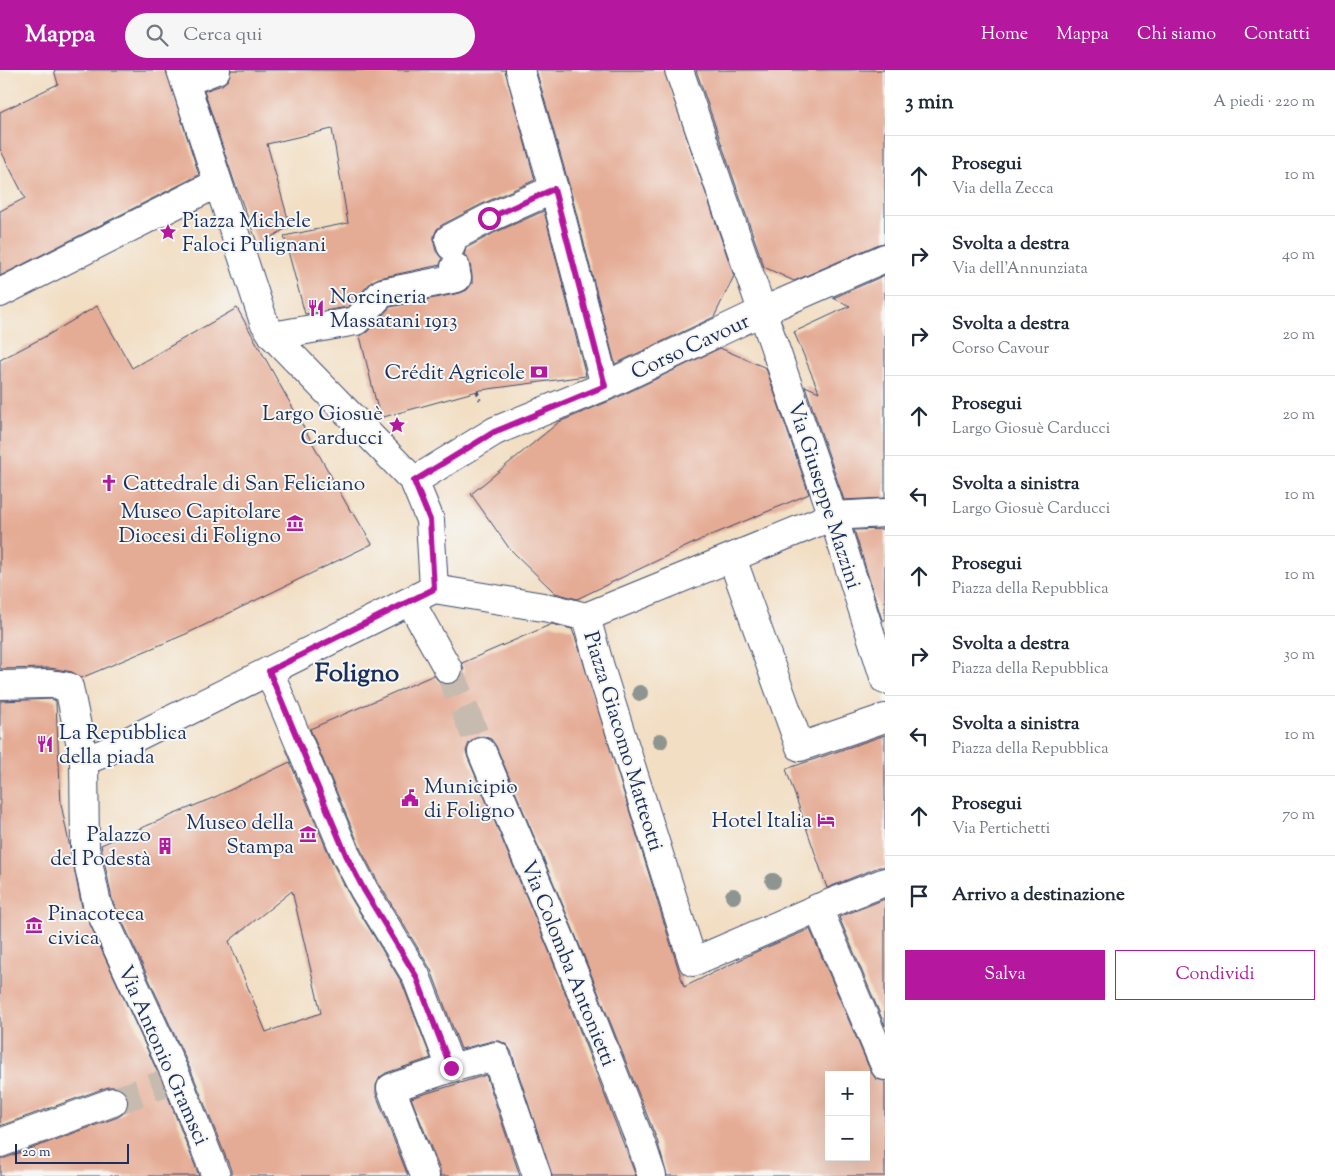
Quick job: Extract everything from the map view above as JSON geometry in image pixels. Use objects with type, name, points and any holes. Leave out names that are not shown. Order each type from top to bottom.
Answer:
[{"type":"street","points":[[216,70],[183,76],[269,329],[414,481],[430,520],[434,589]]},
{"type":"street","points":[[520,70],[554,189],[605,386]]},
{"type":"street","name":"Via Giuseppe Mazzini","points":[[679,70],[833,516],[885,680]]},
{"type":"street","points":[[0,293],[218,183]]},
{"type":"street","points":[[269,329],[356,321],[382,293],[457,278],[449,239],[489,218],[554,189]]},
{"type":"street","name":"Corso Cavour","points":[[414,481],[494,432],[605,386],[763,311],[885,258]]},
{"type":"street","name":"Piazza Giacomo Matteotti","points":[[818,908],[693,962],[602,674],[586,617],[833,516],[885,513]]},
{"type":"street","points":[[732,558],[800,747],[885,718]]},
{"type":"street","points":[[84,761],[104,753],[434,589],[554,609],[586,617]]},
{"type":"street","points":[[410,601],[445,664]]},
{"type":"street","points":[[269,671],[347,857],[364,890],[416,976],[451,1068]]},
{"type":"street","name":"Via Antonio Gramsci","points":[[0,686],[59,685],[84,761],[85,848],[97,904],[216,1176]]},
{"type":"street","name":"Via Colomba Antonietti","points":[[482,752],[563,945],[652,1176]]},
{"type":"street","points":[[885,882],[818,908],[885,1066]]},
{"type":"street","points":[[425,1176],[391,1088],[451,1068],[496,1056],[537,1176]]},
{"type":"street","points":[[0,1143],[114,1102]]},
{"type":"building","points":[[54,70],[166,70],[199,175],[0,276],[0,211],[25,198],[0,149],[0,112],[58,84]]},
{"type":"building","points":[[231,70],[505,70],[535,180],[482,204],[437,229],[434,243],[436,251],[442,259],[440,265],[379,278],[371,282],[348,307],[305,314],[284,236],[348,223],[332,129],[267,144],[290,226],[258,245],[204,91],[222,85],[228,80]]},
{"type":"building","points":[[536,70],[664,70],[734,276],[714,317],[615,364],[569,185]]},
{"type":"building","points":[[696,70],[885,70],[885,243],[794,281],[764,267]]},
{"type":"building","points":[[544,211],[586,376],[481,390],[380,418],[360,336],[367,332],[390,307],[467,290],[472,284],[472,276],[470,264],[464,255],[466,248],[496,232]]},
{"type":"building","points":[[885,275],[885,498],[844,500],[805,386],[819,392],[794,332],[850,306],[833,298]]},
{"type":"building","name":"Cattedrale di San Feliciano","points":[[97,306],[132,368],[237,308],[351,512],[353,512],[372,544],[186,634],[81,678],[72,672],[50,668],[0,669],[0,360],[48,335]]},
{"type":"building","points":[[720,348],[766,368],[809,494],[700,540],[577,599],[555,593],[509,548],[471,494],[559,422],[612,400]]},
{"type":"building","points":[[885,529],[885,620],[882,620],[854,530]]},
{"type":"building","points":[[552,624],[572,629],[684,987],[758,951],[810,929],[871,1072],[876,1079],[885,1081],[885,1176],[667,1176],[657,1140],[577,939],[496,746],[491,739],[483,736],[469,743],[466,751],[468,758],[549,951],[636,1176],[552,1176],[511,1051],[507,1045],[500,1041],[492,1041],[461,1049],[431,970],[361,850],[310,729],[434,675],[440,683],[447,685],[455,683],[462,677],[464,670],[462,663]]},
{"type":"building","points":[[52,699],[56,701],[61,804],[82,907],[164,1086],[199,1176],[0,1176],[0,1158],[5,1158],[118,1117],[125,1112],[128,1104],[127,1096],[123,1090],[116,1087],[108,1087],[0,1126],[0,701]]},
{"type":"building","points":[[885,735],[885,867],[879,867],[827,888],[786,769]]},
{"type":"building","points":[[290,762],[333,864],[402,983],[431,1058],[386,1073],[380,1077],[376,1085],[376,1094],[408,1176],[231,1176],[231,1170],[192,1073],[112,899],[101,845],[215,797]],"holes":[[[292,891],[321,1013],[266,1032],[229,941]]]},
{"type":"building","points":[[885,899],[885,1026],[839,917]]},
{"type":"building","points":[[486,1075],[520,1176],[440,1176],[440,1170],[411,1098]]},
{"type":"tunnel","points":[[448,669],[482,752]]},
{"type":"tunnel","points":[[113,1102],[169,1082]]},
{"type":"place","name":"Piazza Michele Faloci Pulignani","points":[[168,232]]},
{"type":"place","name":"Norcineria Massatani 1913","points":[[316,308]]},
{"type":"place","name":"Crédit Agricole","points":[[539,372]]},
{"type":"place","name":"Largo Giosuè Carducci","points":[[397,425]]},
{"type":"place","name":"Cattedrale di San Feliciano","points":[[109,483]]},
{"type":"place","name":"Museo Capitolare Diocesi di Foligno","points":[[295,523]]},
{"type":"place","name":"La Repubblica della piada","points":[[45,744]]},
{"type":"place","name":"Municipio di Foligno","points":[[410,798]]},
{"type":"place","name":"Hotel Italia","points":[[826,820]]},
{"type":"place","name":"Museo della Stampa","points":[[308,834]]},
{"type":"place","name":"Palazzo del Podestà","points":[[165,846]]},
{"type":"place","name":"Pinacoteca civica","points":[[34,925]]},
{"type":"district","name":"Foligno","points":[[357,672]]},
{"type":"route","points":[[451,1068],[416,976],[364,890],[347,857],[269,671],[434,589],[430,520],[414,481],[494,432],[605,386],[554,189],[489,218]]}]
